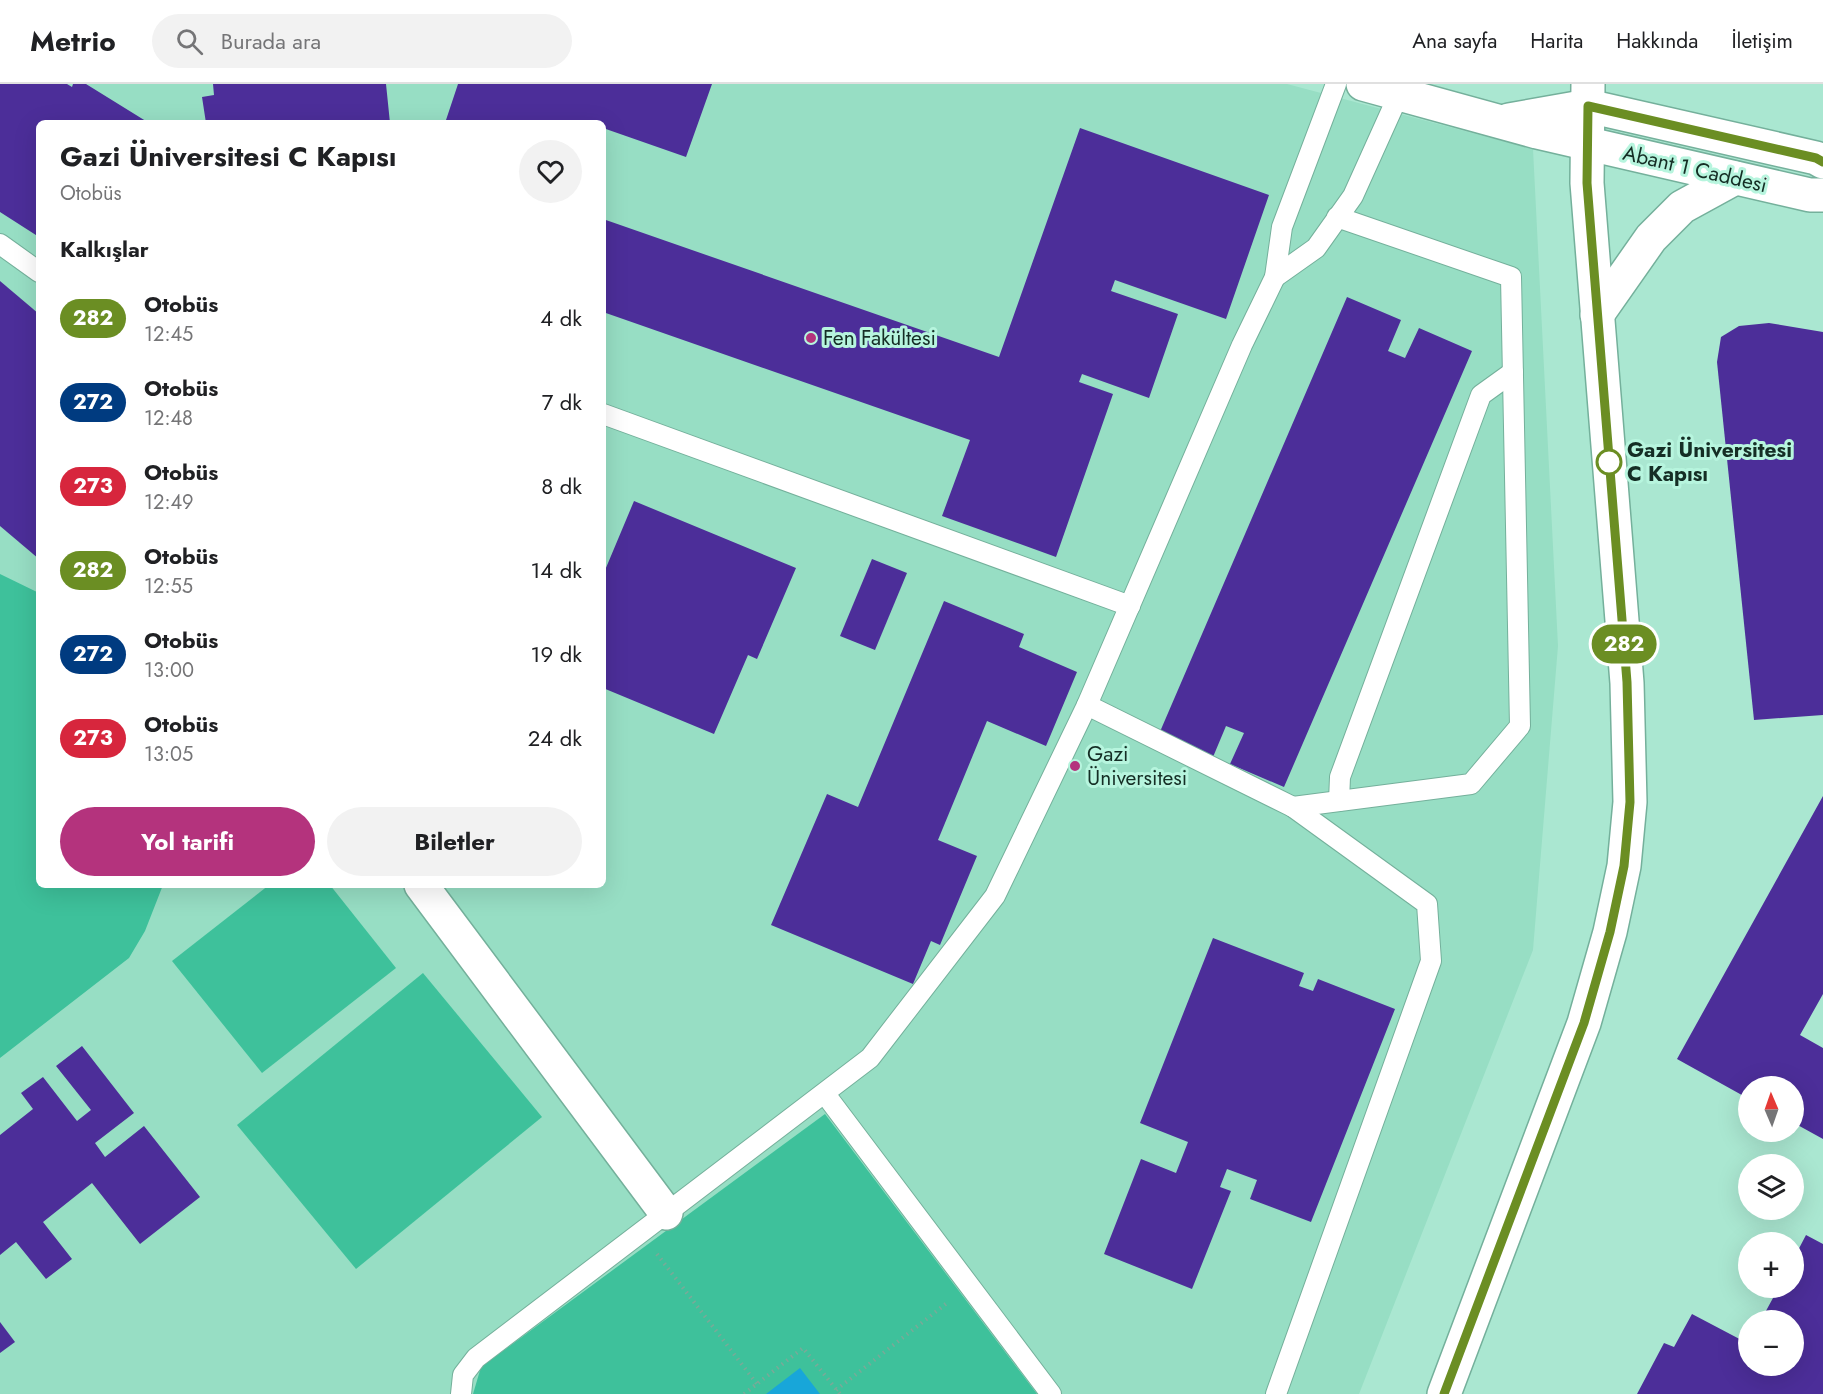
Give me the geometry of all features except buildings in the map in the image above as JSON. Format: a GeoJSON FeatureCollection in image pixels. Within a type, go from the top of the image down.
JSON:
{"type":"FeatureCollection","features":[{"type":"Feature","properties":{"kind":"street","name":"Abant 1 Caddesi"},"geometry":{"type":"LineString","coordinates":[[1363,84],[1587,145],[1810,195],[1823,195]]}},
{"type":"Feature","properties":{"kind":"street","name":"Abant 1 Caddesi"},"geometry":{"type":"LineString","coordinates":[[1498,122],[1588,95],[1816,158],[1823,162]]}},
{"type":"Feature","properties":{"kind":"street"},"geometry":{"type":"LineString","coordinates":[[1444,1394],[1584,1023],[1610,932],[1624,866],[1630,802],[1627,682],[1587,183],[1588,95]]}},
{"type":"Feature","properties":{"kind":"street"},"geometry":{"type":"LineString","coordinates":[[1597,315],[1651,238],[1682,207],[1735,178]]}},
{"type":"Feature","properties":{"kind":"street"},"geometry":{"type":"LineString","coordinates":[[423,888],[666,1213]]}},
{"type":"Feature","properties":{"kind":"lane"},"geometry":{"type":"LineString","coordinates":[[461,1394],[463,1375],[476,1358],[639,1231],[825,1094],[870,1058],[995,896],[1087,705],[1242,345],[1275,277],[1282,227],[1336,84]]}},
{"type":"Feature","properties":{"kind":"lane"},"geometry":{"type":"LineString","coordinates":[[1275,277],[1316,248],[1353,196],[1399,94]]}},
{"type":"Feature","properties":{"kind":"lane"},"geometry":{"type":"LineString","coordinates":[[1293,807],[1471,784],[1520,726],[1511,277],[1337,217]]}},
{"type":"Feature","properties":{"kind":"lane"},"geometry":{"type":"LineString","coordinates":[[0,244],[36,270]]}},
{"type":"Feature","properties":{"kind":"lane"},"geometry":{"type":"LineString","coordinates":[[1339,801],[1340,777],[1481,395],[1513,372]]}},
{"type":"Feature","properties":{"kind":"lane"},"geometry":{"type":"LineString","coordinates":[[606,415],[1130,606]]}},
{"type":"Feature","properties":{"kind":"lane"},"geometry":{"type":"LineString","coordinates":[[1087,705],[1293,807],[1427,904],[1431,961],[1276,1394]]}},
{"type":"Feature","properties":{"kind":"lane"},"geometry":{"type":"LineString","coordinates":[[825,1094],[1051,1394]]}},
{"type":"Feature","properties":{"kind":"path"},"geometry":{"type":"LineString","coordinates":[[639,1231],[757,1384]]}},
{"type":"Feature","properties":{"kind":"path"},"geometry":{"type":"LineString","coordinates":[[744,1394],[803,1348],[838,1392],[970,1286]]}},
{"type":"Feature","properties":{"kind":"shaded area","name":"Gazi Üniversitesi"},"geometry":{"type":"Polygon","coordinates":[[[0,84],[1287,84],[1533,149],[1558,646],[1533,950],[1359,1394],[0,1394],[0,84]]]}},
{"type":"Feature","properties":{"kind":"shaded area"},"geometry":{"type":"Polygon","coordinates":[[[0,574],[36,592],[36,888],[162,888],[145,931],[129,958],[0,1058],[0,574]]]}},
{"type":"Feature","properties":{"kind":"shaded area"},"geometry":{"type":"Polygon","coordinates":[[[265,888],[332,888],[396,968],[262,1073],[172,961],[265,888]]]}},
{"type":"Feature","properties":{"kind":"shaded area"},"geometry":{"type":"Polygon","coordinates":[[[423,973],[542,1117],[356,1269],[237,1125],[423,973]]]}},
{"type":"Feature","properties":{"kind":"shaded area"},"geometry":{"type":"Polygon","coordinates":[[[825,1114],[1037,1394],[473,1394],[481,1367],[825,1114]]]}},
{"type":"Feature","properties":{"kind":"water"},"geometry":{"type":"Polygon","coordinates":[[[800,1368],[820,1394],[766,1394],[800,1368]]]}},
{"type":"Feature","properties":{"kind":"bus line","name":"282"},"geometry":{"type":"LineString","coordinates":[[1444,1394],[1584,1023],[1610,932],[1624,866],[1630,802],[1627,682],[1587,183],[1588,106],[1816,158],[1823,162]]}},
{"type":"Feature","properties":{"kind":"place","name":"Fen Fakültesi"},"geometry":{"type":"Point","coordinates":[811,338]}},
{"type":"Feature","properties":{"kind":"place","name":"Gazi Üniversitesi C Kapısı"},"geometry":{"type":"Point","coordinates":[1609,462]}},
{"type":"Feature","properties":{"kind":"place","name":"Gazi Üniversitesi"},"geometry":{"type":"Point","coordinates":[1075,766]}}]}
